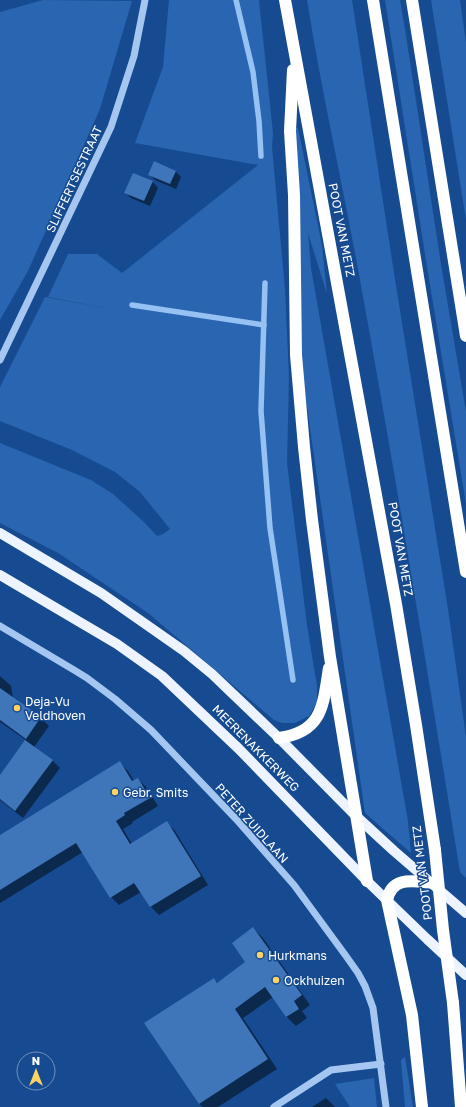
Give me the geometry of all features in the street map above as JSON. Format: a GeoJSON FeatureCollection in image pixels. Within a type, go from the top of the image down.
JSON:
{"type":"FeatureCollection","features":[{"type":"Feature","properties":{"kind":"highway","name":"POOT VAN METZ"},"geometry":{"type":"LineString","coordinates":[[285,0],[396,604],[416,725],[435,850],[443,930],[453,1003],[461,1107]]}},
{"type":"Feature","properties":{"kind":"highway"},"geometry":{"type":"LineString","coordinates":[[373,0],[466,572]]}},
{"type":"Feature","properties":{"kind":"highway"},"geometry":{"type":"LineString","coordinates":[[412,0],[466,336]]}},
{"type":"Feature","properties":{"kind":"highway"},"geometry":{"type":"LineString","coordinates":[[294,50],[290,131],[294,195],[296,355],[307,476],[330,657],[367,880]]}},
{"type":"Feature","properties":{"kind":"highway"},"geometry":{"type":"LineString","coordinates":[[279,738],[298,733],[312,724],[317,718],[324,704],[330,657]]}},
{"type":"Feature","properties":{"kind":"highway"},"geometry":{"type":"LineString","coordinates":[[422,1107],[412,1015],[387,900],[391,890],[400,882],[416,881],[432,883]]}},
{"type":"Feature","properties":{"kind":"main road","name":"MEERENAKKERWEG"},"geometry":{"type":"LineString","coordinates":[[0,533],[101,594],[184,651],[212,674],[279,738],[356,816],[466,913]]}},
{"type":"Feature","properties":{"kind":"main road","name":"MEERENAKKERWEG"},"geometry":{"type":"LineString","coordinates":[[0,574],[118,644],[162,676],[239,749],[387,900],[466,975]]}},
{"type":"Feature","properties":{"kind":"street","name":"SLIFFERTSESTRAAT"},"geometry":{"type":"LineString","coordinates":[[0,360],[110,127],[134,56],[145,0]]}},
{"type":"Feature","properties":{"kind":"street","name":"PETER ZUIDLAAN"},"geometry":{"type":"LineString","coordinates":[[0,626],[87,678],[115,699],[151,730],[236,819],[294,885],[358,973],[365,986],[373,1008],[386,1107]]}},
{"type":"Feature","properties":{"kind":"street"},"geometry":{"type":"LineString","coordinates":[[274,1107],[331,1070],[381,1064]]}},
{"type":"Feature","properties":{"kind":"shaded area"},"geometry":{"type":"Polygon","coordinates":[[[43,0],[132,1],[100,109],[28,271],[0,320],[0,12],[43,0]]]}},
{"type":"Feature","properties":{"kind":"shaded area"},"geometry":{"type":"Polygon","coordinates":[[[169,0],[259,0],[273,133],[272,147],[285,289],[289,377],[287,463],[307,625],[317,686],[317,703],[309,716],[295,723],[282,723],[274,720],[148,613],[58,553],[0,523],[0,443],[91,480],[113,494],[157,536],[170,529],[140,492],[115,472],[72,450],[0,421],[0,387],[45,297],[105,308],[48,297],[68,254],[97,254],[122,273],[258,165],[135,143],[163,67],[169,0]]]}},
{"type":"Feature","properties":{"kind":"shaded area"},"geometry":{"type":"Polygon","coordinates":[[[307,0],[352,0],[448,609],[466,737],[466,878],[460,872],[386,428],[360,280],[319,70],[307,0]]]}},
{"type":"Feature","properties":{"kind":"shaded area"},"geometry":{"type":"Polygon","coordinates":[[[385,0],[400,0],[405,29],[441,264],[466,412],[466,504],[427,267],[385,0]]]}},
{"type":"Feature","properties":{"kind":"shaded area"},"geometry":{"type":"Polygon","coordinates":[[[431,0],[460,0],[466,42],[466,220],[431,0]]]}},
{"type":"Feature","properties":{"kind":"shaded area"},"geometry":{"type":"Polygon","coordinates":[[[294,128],[298,128],[322,245],[327,294],[308,233],[311,268],[408,821],[411,853],[365,813],[301,365],[294,128]]]}},
{"type":"Feature","properties":{"kind":"shaded area"},"geometry":{"type":"Polygon","coordinates":[[[405,1057],[413,1107],[405,1107],[401,1060],[405,1057]]]}},
{"type":"Feature","properties":{"kind":"shaded area"},"geometry":{"type":"Polygon","coordinates":[[[374,1078],[377,1107],[350,1107],[335,1084],[374,1078]]]}},
{"type":"Feature","properties":{"kind":"building"},"geometry":{"type":"Polygon","coordinates":[[[154,161],[176,171],[170,184],[148,175],[154,161]]]}},
{"type":"Feature","properties":{"kind":"building"},"geometry":{"type":"Polygon","coordinates":[[[133,173],[153,181],[144,201],[124,193],[133,173]]]}},
{"type":"Feature","properties":{"kind":"building"},"geometry":{"type":"Polygon","coordinates":[[[0,688],[41,717],[26,739],[0,720],[0,688]]]}},
{"type":"Feature","properties":{"kind":"building"},"geometry":{"type":"Polygon","coordinates":[[[25,740],[53,760],[15,811],[0,799],[0,775],[25,740]]]}},
{"type":"Feature","properties":{"kind":"building"},"geometry":{"type":"Polygon","coordinates":[[[120,761],[132,781],[138,778],[150,798],[124,813],[125,815],[116,821],[130,844],[167,821],[201,876],[150,907],[134,883],[110,898],[76,843],[0,890],[0,835],[120,761]]]}},
{"type":"Feature","properties":{"kind":"building"},"geometry":{"type":"Polygon","coordinates":[[[253,927],[302,995],[294,1001],[299,1009],[286,1017],[265,987],[235,1009],[268,1059],[199,1104],[144,1023],[214,978],[217,983],[245,962],[232,943],[253,927]]]}},
{"type":"Feature","properties":{"kind":"waterway"},"geometry":{"type":"LineString","coordinates":[[236,0],[253,72],[259,121],[261,156]]}},
{"type":"Feature","properties":{"kind":"waterway"},"geometry":{"type":"LineString","coordinates":[[265,283],[261,411],[270,528],[293,680]]}},
{"type":"Feature","properties":{"kind":"waterway"},"geometry":{"type":"LineString","coordinates":[[132,305],[264,325]]}},
{"type":"Feature","properties":{"kind":"place","name":"Deja-Vu Veldhoven"},"geometry":{"type":"Point","coordinates":[17,708]}},
{"type":"Feature","properties":{"kind":"place","name":"Gebr. Smits"},"geometry":{"type":"Point","coordinates":[115,792]}},
{"type":"Feature","properties":{"kind":"place","name":"Hurkmans"},"geometry":{"type":"Point","coordinates":[260,955]}},
{"type":"Feature","properties":{"kind":"place","name":"Ockhuizen"},"geometry":{"type":"Point","coordinates":[276,980]}}]}
